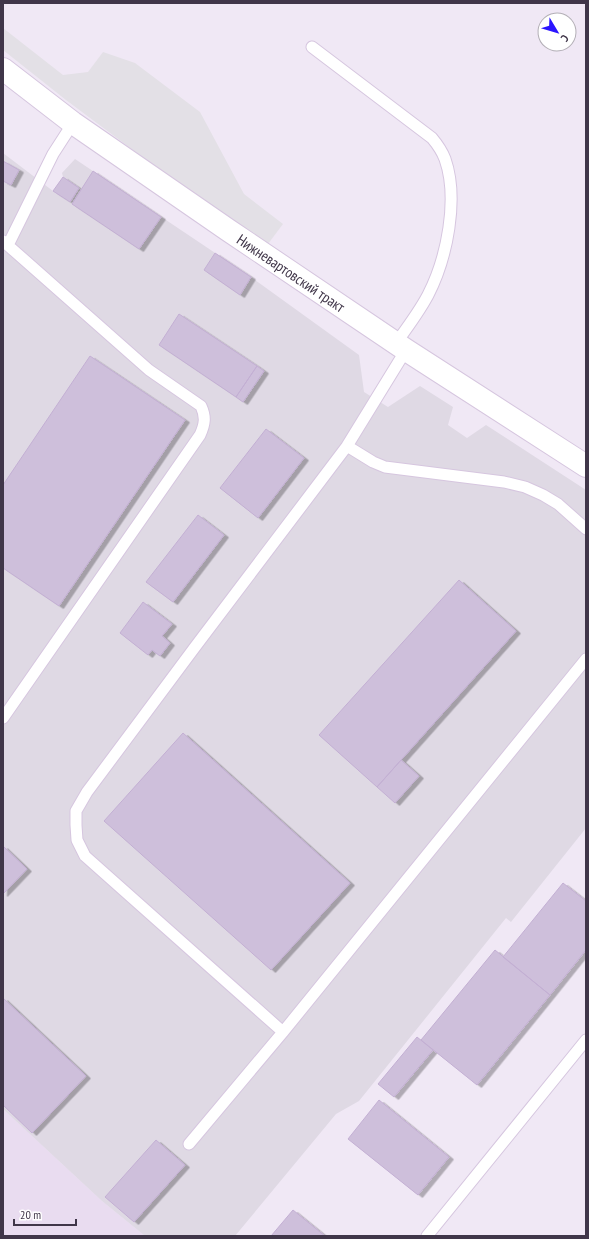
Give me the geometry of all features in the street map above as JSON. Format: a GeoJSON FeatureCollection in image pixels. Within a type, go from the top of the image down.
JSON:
{"type":"FeatureCollection","features":[{"type":"Feature","properties":{"kind":"street","name":"Нижневартовский тракт"},"geometry":{"type":"LineString","coordinates":[[3,69],[73,123],[228,230],[401,347],[586,466]]}},
{"type":"Feature","properties":{"kind":"lane"},"geometry":{"type":"LineString","coordinates":[[283,1032],[85,856],[77,840],[76,811],[87,792],[199,641],[347,446],[401,347],[437,276],[445,247],[451,213],[451,193],[445,158],[432,138],[312,47]]}},
{"type":"Feature","properties":{"kind":"lane"},"geometry":{"type":"LineString","coordinates":[[3,718],[200,435],[205,424],[205,415],[201,406],[149,370],[5,243],[53,154],[73,123]]}},
{"type":"Feature","properties":{"kind":"lane"},"geometry":{"type":"LineString","coordinates":[[347,446],[385,468],[504,482],[525,487],[558,504],[586,529]]}},
{"type":"Feature","properties":{"kind":"lane"},"geometry":{"type":"LineString","coordinates":[[189,1144],[283,1032],[586,660]]}},
{"type":"Feature","properties":{"kind":"lane"},"geometry":{"type":"LineString","coordinates":[[427,1236],[586,1040]]}},
{"type":"Feature","properties":{"kind":"shaded area"},"geometry":{"type":"Polygon","coordinates":[[[3,28],[63,75],[88,72],[103,52],[135,63],[200,112],[244,194],[283,224],[268,244],[169,177],[66,100],[3,50],[3,28]]]}},
{"type":"Feature","properties":{"kind":"shaded area"},"geometry":{"type":"Polygon","coordinates":[[[3,153],[53,191],[63,177],[62,173],[75,159],[251,277],[359,355],[364,392],[388,407],[420,386],[453,407],[448,425],[467,438],[486,425],[586,490],[586,828],[511,922],[506,918],[359,1101],[336,1114],[235,1236],[145,1236],[102,1201],[3,1109],[3,153]]]}},
{"type":"Feature","properties":{"kind":"shaded area"},"geometry":{"type":"Polygon","coordinates":[[[3,1109],[102,1201],[145,1236],[3,1236],[3,1109]]]}},
{"type":"Feature","properties":{"kind":"building"},"geometry":{"type":"Polygon","coordinates":[[[3,161],[19,170],[11,185],[3,181],[3,161]]]}},
{"type":"Feature","properties":{"kind":"building"},"geometry":{"type":"Polygon","coordinates":[[[93,171],[161,217],[139,249],[72,204],[93,171]]]}},
{"type":"Feature","properties":{"kind":"building"},"geometry":{"type":"Polygon","coordinates":[[[63,177],[79,188],[70,202],[53,191],[63,177]]]}},
{"type":"Feature","properties":{"kind":"building"},"geometry":{"type":"Polygon","coordinates":[[[215,253],[251,277],[240,295],[204,270],[215,253]]]}},
{"type":"Feature","properties":{"kind":"building"},"geometry":{"type":"Polygon","coordinates":[[[179,314],[257,366],[236,397],[159,345],[179,314]]]}},
{"type":"Feature","properties":{"kind":"building"},"geometry":{"type":"Polygon","coordinates":[[[90,356],[185,420],[59,606],[3,568],[3,485],[90,356]]]}},
{"type":"Feature","properties":{"kind":"building"},"geometry":{"type":"Polygon","coordinates":[[[257,366],[264,371],[243,402],[236,397],[257,366]]]}},
{"type":"Feature","properties":{"kind":"building"},"geometry":{"type":"Polygon","coordinates":[[[266,429],[304,458],[258,518],[220,488],[266,429]]]}},
{"type":"Feature","properties":{"kind":"building"},"geometry":{"type":"Polygon","coordinates":[[[198,515],[224,535],[173,602],[146,582],[198,515]]]}},
{"type":"Feature","properties":{"kind":"building"},"geometry":{"type":"Polygon","coordinates":[[[459,580],[516,631],[377,787],[319,735],[459,580]]]}},
{"type":"Feature","properties":{"kind":"building"},"geometry":{"type":"Polygon","coordinates":[[[143,602],[172,624],[162,636],[170,643],[160,656],[152,650],[148,655],[120,633],[143,602]]]}},
{"type":"Feature","properties":{"kind":"building"},"geometry":{"type":"Polygon","coordinates":[[[183,733],[350,883],[271,970],[104,821],[183,733]]]}},
{"type":"Feature","properties":{"kind":"building"},"geometry":{"type":"Polygon","coordinates":[[[401,760],[419,776],[395,803],[377,787],[401,760]]]}},
{"type":"Feature","properties":{"kind":"building"},"geometry":{"type":"Polygon","coordinates":[[[3,846],[27,869],[3,894],[3,846]]]}},
{"type":"Feature","properties":{"kind":"building"},"geometry":{"type":"Polygon","coordinates":[[[563,883],[586,901],[586,950],[550,995],[503,957],[563,883]]]}},
{"type":"Feature","properties":{"kind":"building"},"geometry":{"type":"Polygon","coordinates":[[[495,950],[550,995],[477,1085],[421,1040],[495,950]]]}},
{"type":"Feature","properties":{"kind":"building"},"geometry":{"type":"Polygon","coordinates":[[[3,998],[86,1076],[32,1133],[3,1105],[3,998]]]}},
{"type":"Feature","properties":{"kind":"building"},"geometry":{"type":"Polygon","coordinates":[[[417,1037],[433,1050],[394,1097],[378,1084],[417,1037]]]}},
{"type":"Feature","properties":{"kind":"building"},"geometry":{"type":"Polygon","coordinates":[[[379,1100],[449,1157],[418,1195],[348,1139],[379,1100]]]}},
{"type":"Feature","properties":{"kind":"building"},"geometry":{"type":"Polygon","coordinates":[[[156,1140],[185,1165],[134,1222],[105,1197],[156,1140]]]}},
{"type":"Feature","properties":{"kind":"building"},"geometry":{"type":"Polygon","coordinates":[[[293,1210],[325,1236],[271,1236],[293,1210]]]}}]}
